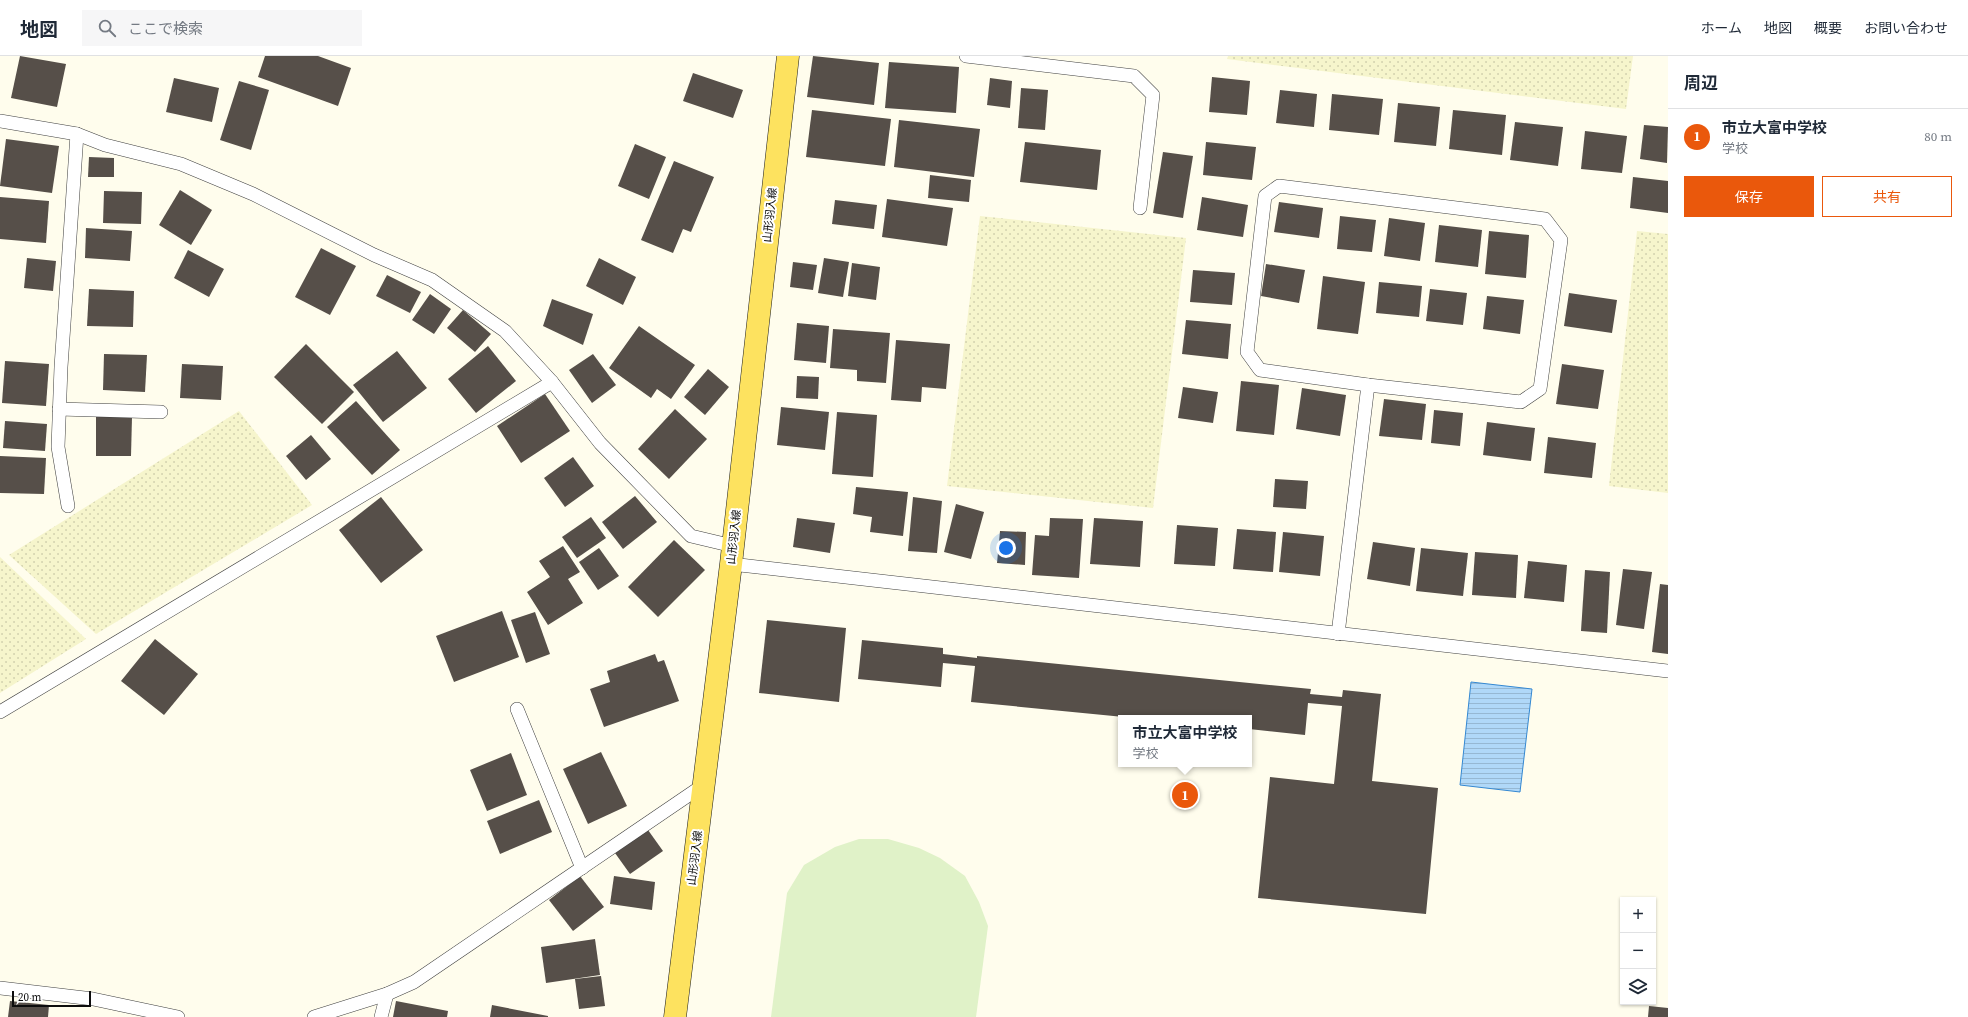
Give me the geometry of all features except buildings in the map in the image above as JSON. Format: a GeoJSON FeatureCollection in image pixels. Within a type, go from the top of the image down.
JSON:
{"type":"FeatureCollection","features":[{"type":"Feature","properties":{"kind":"main road","name":"山形羽入線"},"geometry":{"type":"LineString","coordinates":[[675,1017],[705,784],[732,555],[788,56]]}},
{"type":"Feature","properties":{"kind":"lane"},"geometry":{"type":"LineString","coordinates":[[966,56],[1134,76],[1153,95],[1140,208]]}},
{"type":"Feature","properties":{"kind":"lane"},"geometry":{"type":"LineString","coordinates":[[0,121],[77,134],[105,145],[182,164],[253,194],[374,255],[432,280],[505,331],[552,382],[600,443],[691,536],[732,555],[1338,634],[1668,671]]}},
{"type":"Feature","properties":{"kind":"lane"},"geometry":{"type":"LineString","coordinates":[[68,506],[58,447],[59,409],[77,134]]}},
{"type":"Feature","properties":{"kind":"lane"},"geometry":{"type":"LineString","coordinates":[[1279,186],[1545,219],[1561,240],[1540,389],[1522,402],[1368,385],[1260,370],[1247,352],[1265,196],[1279,186]]}},
{"type":"Feature","properties":{"kind":"lane"},"geometry":{"type":"LineString","coordinates":[[0,712],[552,382]]}},
{"type":"Feature","properties":{"kind":"lane"},"geometry":{"type":"LineString","coordinates":[[1338,634],[1368,385]]}},
{"type":"Feature","properties":{"kind":"lane"},"geometry":{"type":"LineString","coordinates":[[59,409],[161,412]]}},
{"type":"Feature","properties":{"kind":"lane"},"geometry":{"type":"LineString","coordinates":[[517,709],[582,868]]}},
{"type":"Feature","properties":{"kind":"lane"},"geometry":{"type":"LineString","coordinates":[[314,1017],[387,994],[414,982],[705,784]]}},
{"type":"Feature","properties":{"kind":"lane"},"geometry":{"type":"LineString","coordinates":[[0,988],[93,999],[178,1017]]}},
{"type":"Feature","properties":{"kind":"lane"},"geometry":{"type":"LineString","coordinates":[[381,1017],[387,994]]}},
{"type":"Feature","properties":{"kind":"green space"},"geometry":{"type":"Polygon","coordinates":[[[1228,56],[1633,56],[1626,109],[1227,59],[1228,56]]]}},
{"type":"Feature","properties":{"kind":"green space"},"geometry":{"type":"Polygon","coordinates":[[[980,216],[1186,238],[1153,508],[947,486],[980,216]]]}},
{"type":"Feature","properties":{"kind":"green space"},"geometry":{"type":"Polygon","coordinates":[[[1637,231],[1668,234],[1668,493],[1609,486],[1637,231]]]}},
{"type":"Feature","properties":{"kind":"green space"},"geometry":{"type":"Polygon","coordinates":[[[239,411],[312,505],[96,634],[9,555],[239,411]]]}},
{"type":"Feature","properties":{"kind":"green space"},"geometry":{"type":"Polygon","coordinates":[[[0,557],[86,639],[0,693],[0,557]]]}},
{"type":"Feature","properties":{"kind":"green space"},"geometry":{"type":"Polygon","coordinates":[[[859,839],[888,839],[919,848],[940,858],[965,876],[979,902],[988,926],[976,1017],[771,1017],[787,893],[804,865],[835,847],[859,839]]]}},
{"type":"Feature","properties":{"kind":"water"},"geometry":{"type":"Polygon","coordinates":[[[1471,682],[1532,689],[1520,792],[1460,785],[1471,682]]]}},
{"type":"Feature","properties":{"kind":"place","name":"市立大富中学校"},"geometry":{"type":"Point","coordinates":[1185,795]}}]}
